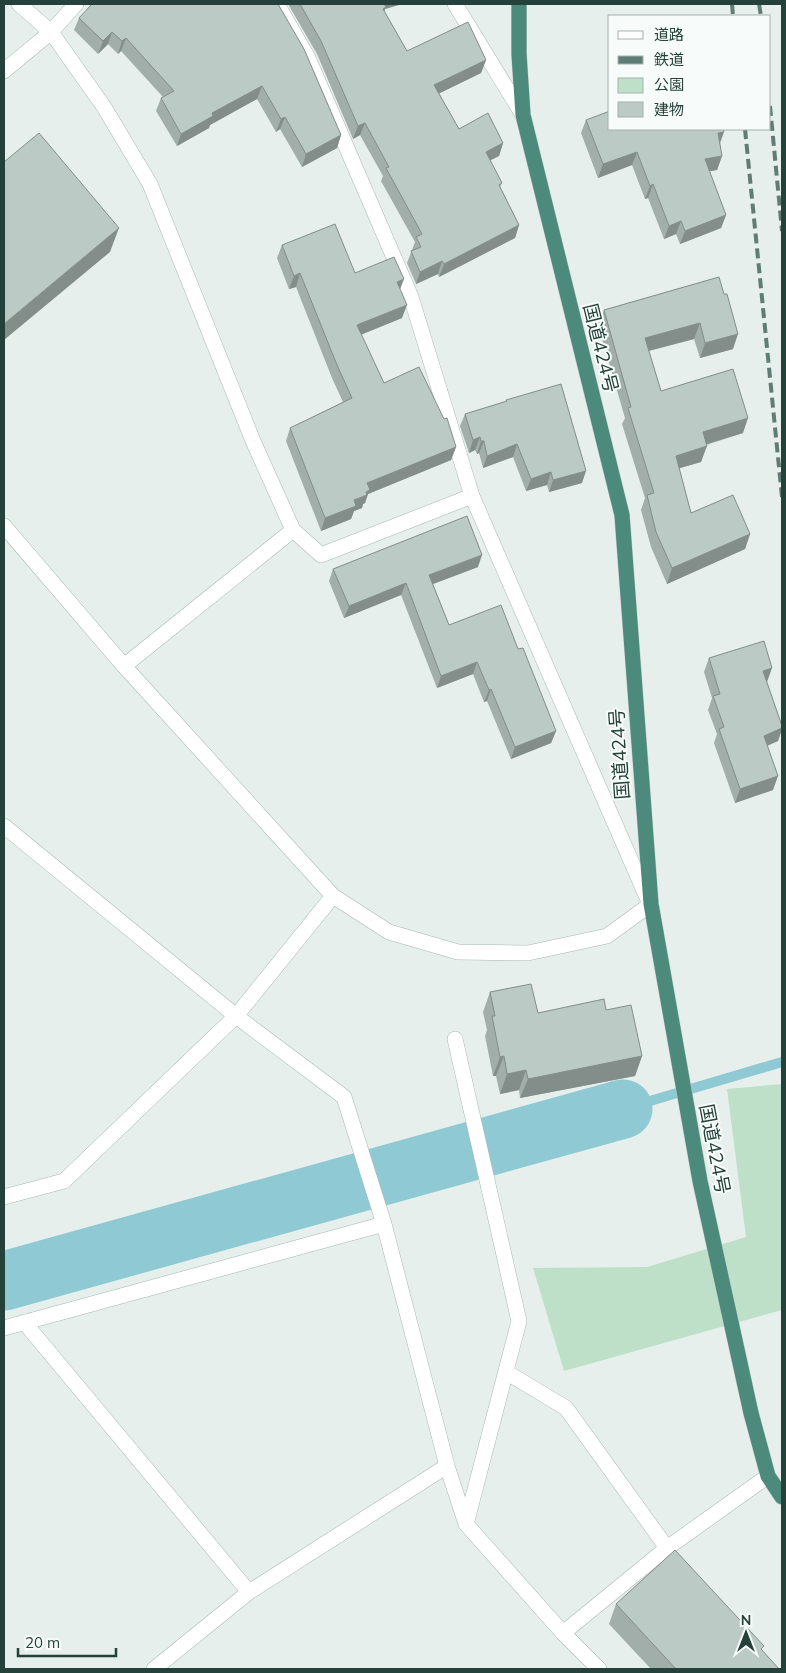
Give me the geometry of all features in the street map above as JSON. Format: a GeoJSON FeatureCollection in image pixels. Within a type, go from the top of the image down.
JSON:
{"type":"FeatureCollection","features":[{"type":"Feature","properties":{"kind":"highway","name":"国道424号"},"geometry":{"type":"LineString","coordinates":[[518,4],[523,115],[622,515],[650,904],[700,1181],[751,1413],[768,1476],[782,1497]]}},
{"type":"Feature","properties":{"kind":"street"},"geometry":{"type":"LineString","coordinates":[[19,4],[50,32],[104,107],[150,184],[253,441],[294,530],[321,555],[472,496]]}},
{"type":"Feature","properties":{"kind":"street"},"geometry":{"type":"LineString","coordinates":[[4,71],[50,32],[76,4]]}},
{"type":"Feature","properties":{"kind":"street"},"geometry":{"type":"LineString","coordinates":[[4,526],[124,666],[333,896],[389,932],[458,952],[528,952],[607,936],[650,904],[472,496],[411,297],[308,58],[277,4]]}},
{"type":"Feature","properties":{"kind":"street"},"geometry":{"type":"LineString","coordinates":[[454,4],[523,115]]}},
{"type":"Feature","properties":{"kind":"street"},"geometry":{"type":"LineString","coordinates":[[124,666],[294,530]]}},
{"type":"Feature","properties":{"kind":"street"},"geometry":{"type":"LineString","coordinates":[[4,826],[236,1016],[344,1097],[384,1224],[447,1466],[466,1524],[563,1633],[599,1669]]}},
{"type":"Feature","properties":{"kind":"street"},"geometry":{"type":"LineString","coordinates":[[4,1197],[64,1181],[236,1016],[333,896]]}},
{"type":"Feature","properties":{"kind":"street"},"geometry":{"type":"LineString","coordinates":[[455,1039],[519,1321],[466,1524]]}},
{"type":"Feature","properties":{"kind":"street"},"geometry":{"type":"LineString","coordinates":[[4,1328],[384,1224]]}},
{"type":"Feature","properties":{"kind":"street"},"geometry":{"type":"LineString","coordinates":[[24,1322],[249,1592]]}},
{"type":"Feature","properties":{"kind":"street"},"geometry":{"type":"LineString","coordinates":[[506,1372],[566,1408],[667,1548]]}},
{"type":"Feature","properties":{"kind":"street"},"geometry":{"type":"LineString","coordinates":[[154,1669],[249,1592],[447,1466]]}},
{"type":"Feature","properties":{"kind":"street"},"geometry":{"type":"LineString","coordinates":[[563,1633],[667,1548],[768,1476]]}},
{"type":"Feature","properties":{"kind":"green space"},"geometry":{"type":"Polygon","coordinates":[[[782,1084],[782,1310],[564,1371],[533,1268],[647,1267],[746,1237],[727,1089],[782,1084]]]}},
{"type":"Feature","properties":{"kind":"building"},"geometry":{"type":"Polygon","coordinates":[[[92,4],[278,4],[304,49],[341,135],[306,154],[285,117],[281,119],[262,86],[212,113],[213,116],[181,134],[161,98],[174,91],[126,38],[122,41],[112,32],[103,41],[79,18],[92,4]]]}},
{"type":"Feature","properties":{"kind":"building"},"geometry":{"type":"Polygon","coordinates":[[[300,4],[384,4],[386,7],[383,9],[407,51],[468,22],[486,60],[434,85],[459,129],[488,113],[503,143],[486,152],[502,183],[499,185],[519,225],[444,264],[442,261],[420,272],[411,251],[421,247],[416,237],[422,234],[386,168],[389,167],[365,123],[358,126],[321,41],[300,4]]]}},
{"type":"Feature","properties":{"kind":"building"},"geometry":{"type":"Polygon","coordinates":[[[608,112],[608,130],[723,130],[724,132],[718,133],[722,156],[705,159],[726,215],[685,231],[681,221],[669,226],[653,184],[650,186],[637,152],[603,164],[586,120],[608,112]]]}},
{"type":"Feature","properties":{"kind":"building"},"geometry":{"type":"Polygon","coordinates":[[[39,133],[119,228],[4,324],[4,162],[39,133]]]}},
{"type":"Feature","properties":{"kind":"building"},"geometry":{"type":"Polygon","coordinates":[[[335,224],[355,273],[394,257],[404,279],[397,282],[407,305],[357,325],[384,383],[419,367],[444,419],[447,418],[456,447],[367,483],[370,490],[366,492],[367,495],[354,500],[356,506],[325,518],[290,428],[352,398],[300,273],[294,276],[282,245],[335,224]]]}},
{"type":"Feature","properties":{"kind":"building"},"geometry":{"type":"Polygon","coordinates":[[[719,277],[724,294],[727,294],[738,334],[705,343],[700,323],[645,338],[661,391],[733,369],[748,418],[703,432],[707,446],[676,456],[691,513],[733,495],[750,534],[672,568],[656,532],[647,495],[654,493],[628,408],[631,407],[604,310],[719,277]]]}},
{"type":"Feature","properties":{"kind":"building"},"geometry":{"type":"Polygon","coordinates":[[[561,384],[586,471],[553,480],[551,472],[531,479],[517,444],[487,456],[484,441],[481,441],[480,437],[473,440],[465,414],[561,384]]]}},
{"type":"Feature","properties":{"kind":"building"},"geometry":{"type":"Polygon","coordinates":[[[467,516],[482,555],[429,575],[449,625],[501,605],[518,649],[523,648],[556,731],[515,747],[491,689],[489,690],[477,662],[441,676],[406,583],[349,606],[333,569],[467,516]]]}},
{"type":"Feature","properties":{"kind":"building"},"geometry":{"type":"Polygon","coordinates":[[[764,641],[772,668],[763,671],[782,728],[764,736],[778,776],[740,789],[719,729],[724,727],[713,696],[720,694],[709,658],[764,641]]]}},
{"type":"Feature","properties":{"kind":"building"},"geometry":{"type":"Polygon","coordinates":[[[531,984],[538,1013],[604,999],[606,1010],[631,1005],[642,1056],[528,1079],[526,1070],[507,1074],[504,1056],[500,1057],[492,1016],[495,1016],[490,992],[531,984]]]}},
{"type":"Feature","properties":{"kind":"building"},"geometry":{"type":"Polygon","coordinates":[[[675,1550],[764,1646],[761,1649],[779,1669],[676,1669],[616,1604],[675,1550]]]}},
{"type":"Feature","properties":{"kind":"waterway"},"geometry":{"type":"LineString","coordinates":[[623,1109],[782,1062]]}},
{"type":"Feature","properties":{"kind":"waterway"},"geometry":{"type":"LineString","coordinates":[[4,1281],[623,1109]]}},
{"type":"Feature","properties":{"kind":"railway"},"geometry":{"type":"LineString","coordinates":[[732,4],[733,15]]}},
{"type":"Feature","properties":{"kind":"railway"},"geometry":{"type":"LineString","coordinates":[[759,4],[761,15]]}},
{"type":"Feature","properties":{"kind":"railway"},"geometry":{"type":"LineString","coordinates":[[771,116],[782,231]]}},
{"type":"Feature","properties":{"kind":"railway"},"geometry":{"type":"LineString","coordinates":[[745,130],[782,497]]}}]}
